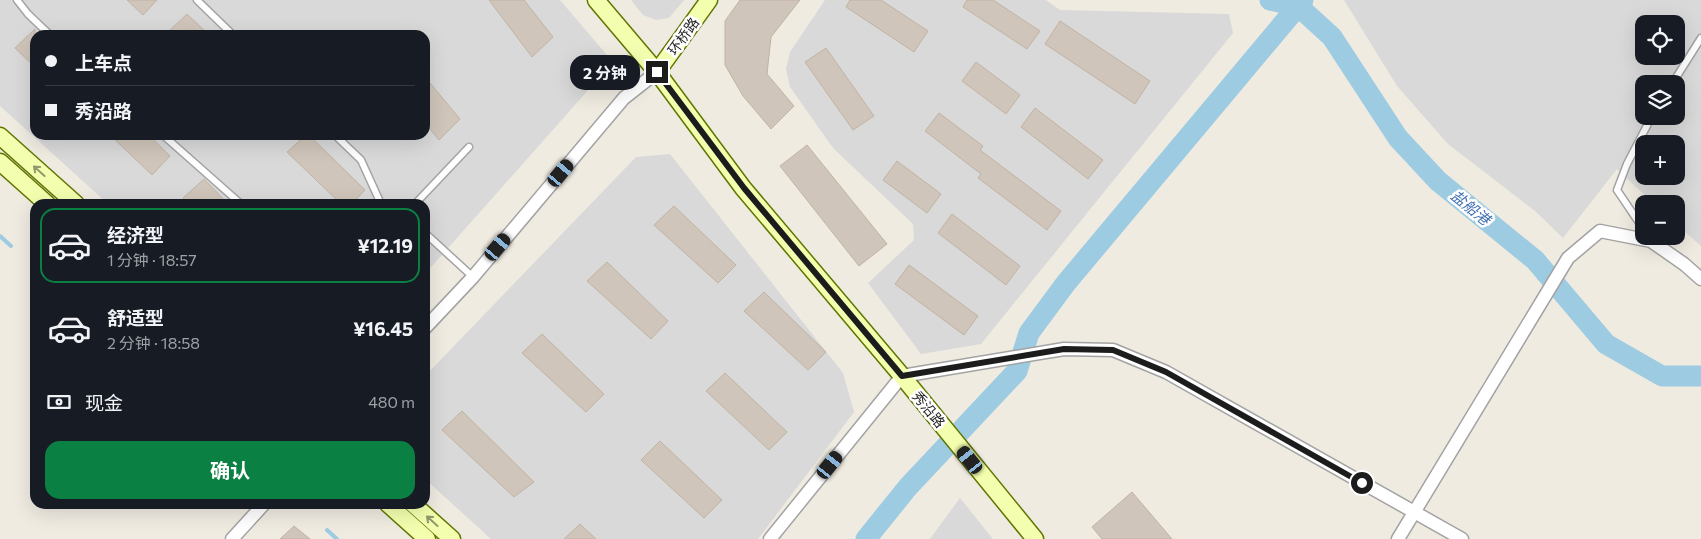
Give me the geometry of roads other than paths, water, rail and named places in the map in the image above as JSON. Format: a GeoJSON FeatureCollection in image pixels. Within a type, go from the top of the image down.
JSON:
{"type":"FeatureCollection","features":[{"type":"Feature","properties":{"kind":"main road","name":"秀沿路"},"geometry":{"type":"LineString","coordinates":[[596,0],[657,72],[744,188],[937,418],[1035,539]]}},
{"type":"Feature","properties":{"kind":"main road","name":"环桥路"},"geometry":{"type":"LineString","coordinates":[[657,72],[708,0]]}},
{"type":"Feature","properties":{"kind":"main road"},"geometry":{"type":"LineString","coordinates":[[0,136],[70,199]]}},
{"type":"Feature","properties":{"kind":"main road"},"geometry":{"type":"LineString","coordinates":[[0,162],[41,199]]}},
{"type":"Feature","properties":{"kind":"main road"},"geometry":{"type":"LineString","coordinates":[[394,509],[427,539]]}},
{"type":"Feature","properties":{"kind":"main road"},"geometry":{"type":"LineString","coordinates":[[419,509],[452,539]]}},
{"type":"Feature","properties":{"kind":"street"},"geometry":{"type":"LineString","coordinates":[[430,323],[473,277],[624,98],[657,72]]}},
{"type":"Feature","properties":{"kind":"street"},"geometry":{"type":"LineString","coordinates":[[1398,539],[1412,512],[1568,258],[1600,231],[1635,235]]}},
{"type":"Feature","properties":{"kind":"street"},"geometry":{"type":"LineString","coordinates":[[1659,245],[1701,279]]}},
{"type":"Feature","properties":{"kind":"street"},"geometry":{"type":"LineString","coordinates":[[770,539],[902,376],[1064,349],[1113,350],[1166,372],[1462,539]]}},
{"type":"Feature","properties":{"kind":"street"},"geometry":{"type":"LineString","coordinates":[[232,539],[259,509]]}},
{"type":"Feature","properties":{"kind":"lane"},"geometry":{"type":"LineString","coordinates":[[17,0],[45,30]]}},
{"type":"Feature","properties":{"kind":"lane"},"geometry":{"type":"LineString","coordinates":[[197,0],[228,30]]}},
{"type":"Feature","properties":{"kind":"lane"},"geometry":{"type":"LineString","coordinates":[[1678,75],[1701,38]]}},
{"type":"Feature","properties":{"kind":"lane"},"geometry":{"type":"LineString","coordinates":[[1635,218],[1617,190],[1626,164],[1647,125]]}},
{"type":"Feature","properties":{"kind":"lane"},"geometry":{"type":"LineString","coordinates":[[169,140],[234,199]]}},
{"type":"Feature","properties":{"kind":"lane"},"geometry":{"type":"LineString","coordinates":[[340,140],[361,160],[379,199]]}},
{"type":"Feature","properties":{"kind":"lane"},"geometry":{"type":"LineString","coordinates":[[420,199],[470,147]]}},
{"type":"Feature","properties":{"kind":"lane"},"geometry":{"type":"LineString","coordinates":[[430,238],[473,277]]}},
{"type":"Feature","properties":{"kind":"waterway","name":"盐船港"},"geometry":{"type":"LineString","coordinates":[[1270,0],[1298,6],[1332,37],[1398,138],[1438,181],[1535,260],[1606,344],[1662,376],[1701,376]]}},
{"type":"Feature","properties":{"kind":"waterway"},"geometry":{"type":"LineString","coordinates":[[866,539],[908,487],[1017,371],[1029,333],[1066,283],[1303,0]]}},
{"type":"Feature","properties":{"kind":"waterway"},"geometry":{"type":"LineString","coordinates":[[0,236],[11,246]]}},
{"type":"Feature","properties":{"kind":"waterway"},"geometry":{"type":"LineString","coordinates":[[327,530],[337,539]]}}]}
